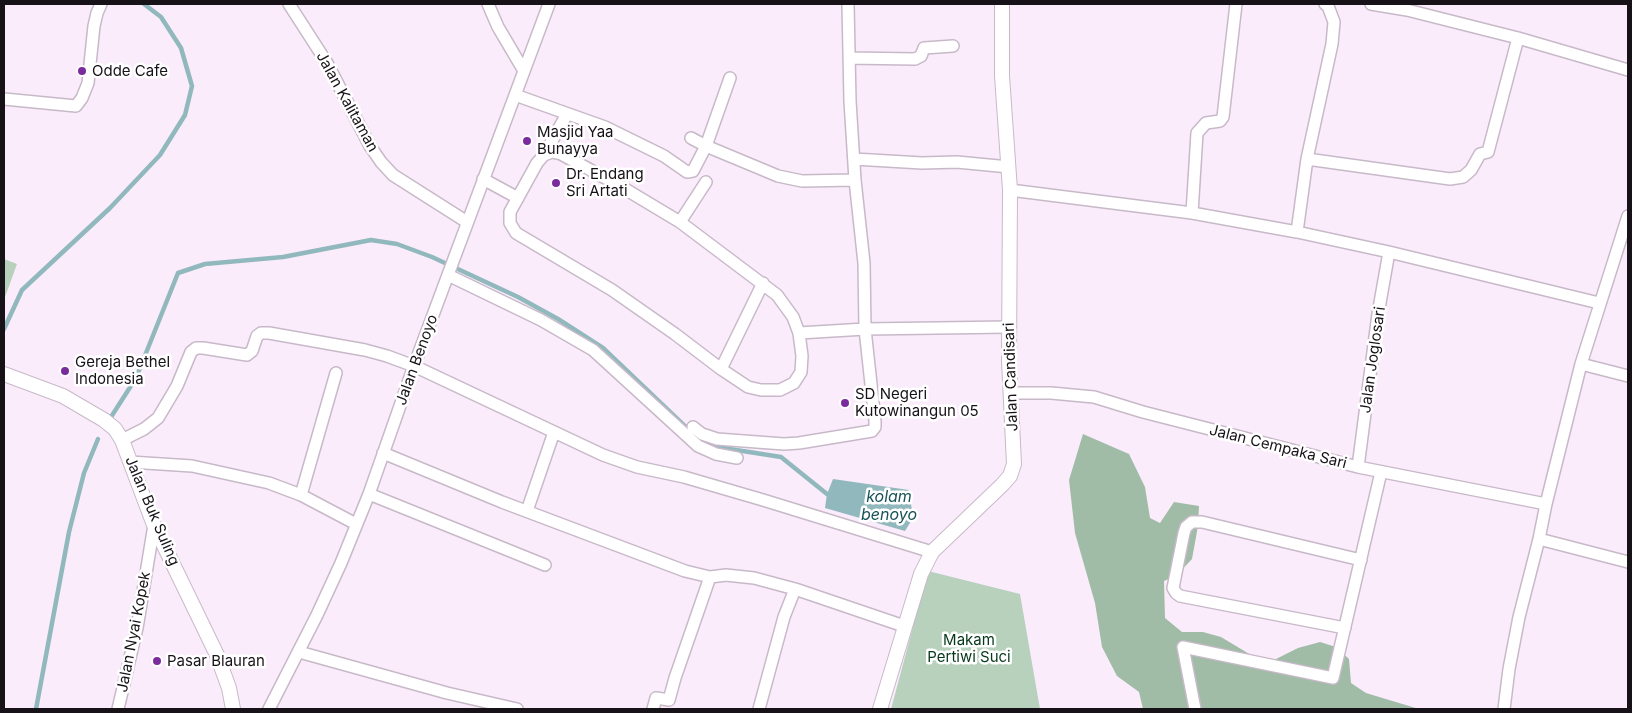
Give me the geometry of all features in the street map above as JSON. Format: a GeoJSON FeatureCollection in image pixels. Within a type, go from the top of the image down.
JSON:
{"type":"FeatureCollection","features":[{"type":"Feature","properties":{"kind":"street"},"geometry":{"type":"LineString","coordinates":[[4,99],[76,106],[82,98],[88,83],[94,26],[101,4]]}},
{"type":"Feature","properties":{"kind":"street","name":"Jalan Kalitaman"},"geometry":{"type":"LineString","coordinates":[[289,4],[327,63],[370,146],[381,162],[393,175],[467,222]]}},
{"type":"Feature","properties":{"kind":"street"},"geometry":{"type":"LineString","coordinates":[[488,4],[498,27],[524,71]]}},
{"type":"Feature","properties":{"kind":"street","name":"Jalan Benoyo"},"geometry":{"type":"LineString","coordinates":[[269,709],[299,652],[341,563],[369,494],[414,366],[549,4]]}},
{"type":"Feature","properties":{"kind":"street"},"geometry":{"type":"LineString","coordinates":[[451,269],[593,350],[698,446],[791,444],[874,430],[875,422],[865,329],[864,264],[855,180],[848,4]]}},
{"type":"Feature","properties":{"kind":"street","name":"Jalan Candisari"},"geometry":{"type":"LineString","coordinates":[[880,709],[920,574],[932,552],[1010,476],[1014,464],[1009,327],[1010,190],[1002,76],[1002,4]]}},
{"type":"Feature","properties":{"kind":"street"},"geometry":{"type":"LineString","coordinates":[[1192,213],[1197,132],[1206,123],[1220,121],[1223,117],[1236,4]]}},
{"type":"Feature","properties":{"kind":"street"},"geometry":{"type":"LineString","coordinates":[[1297,232],[1307,159],[1332,44],[1334,22],[1328,6],[1325,4]]}},
{"type":"Feature","properties":{"kind":"street"},"geometry":{"type":"LineString","coordinates":[[1371,4],[1408,7],[1628,70]]}},
{"type":"Feature","properties":{"kind":"street"},"geometry":{"type":"LineString","coordinates":[[1307,159],[1450,178],[1463,177],[1471,170],[1480,154],[1488,152],[1518,38]]}},
{"type":"Feature","properties":{"kind":"street"},"geometry":{"type":"LineString","coordinates":[[849,58],[915,59],[921,56],[924,48],[953,46]]}},
{"type":"Feature","properties":{"kind":"street"},"geometry":{"type":"LineString","coordinates":[[515,94],[605,127],[664,156],[687,172],[693,171],[706,146],[730,78]]}},
{"type":"Feature","properties":{"kind":"street"},"geometry":{"type":"LineString","coordinates":[[544,155],[552,152],[561,154],[680,222],[777,295],[793,317],[799,333],[802,356],[801,372],[794,383],[780,390],[761,390],[748,387],[721,370],[676,334],[612,290],[516,233],[510,223],[510,212],[567,114]]}},
{"type":"Feature","properties":{"kind":"street"},"geometry":{"type":"LineString","coordinates":[[690,138],[778,176],[802,181],[855,180]]}},
{"type":"Feature","properties":{"kind":"street"},"geometry":{"type":"LineString","coordinates":[[854,159],[922,163],[957,162],[1008,167]]}},
{"type":"Feature","properties":{"kind":"street"},"geometry":{"type":"LineString","coordinates":[[483,180],[518,198]]}},
{"type":"Feature","properties":{"kind":"street"},"geometry":{"type":"LineString","coordinates":[[680,222],[706,182]]}},
{"type":"Feature","properties":{"kind":"street"},"geometry":{"type":"LineString","coordinates":[[1010,190],[1192,213],[1297,232],[1389,252],[1600,303]]}},
{"type":"Feature","properties":{"kind":"street"},"geometry":{"type":"LineString","coordinates":[[1504,709],[1519,616],[1581,364],[1628,216]]}},
{"type":"Feature","properties":{"kind":"street","name":"Jalan Joglosari"},"geometry":{"type":"LineString","coordinates":[[1358,468],[1378,314],[1389,252]]}},
{"type":"Feature","properties":{"kind":"street"},"geometry":{"type":"LineString","coordinates":[[721,370],[763,283]]}},
{"type":"Feature","properties":{"kind":"street"},"geometry":{"type":"LineString","coordinates":[[799,333],[865,329],[1009,327]]}},
{"type":"Feature","properties":{"kind":"street"},"geometry":{"type":"LineString","coordinates":[[122,440],[144,430],[158,418],[177,386],[191,352],[196,348],[247,355],[252,351],[257,336],[260,333],[269,333],[365,350],[414,366],[603,455],[637,467],[684,477],[763,500],[932,552]]}},
{"type":"Feature","properties":{"kind":"street"},"geometry":{"type":"LineString","coordinates":[[1581,364],[1628,376]]}},
{"type":"Feature","properties":{"kind":"street"},"geometry":{"type":"LineString","coordinates":[[301,495],[336,373]]}},
{"type":"Feature","properties":{"kind":"street","name":"Jalan Buk Suling"},"geometry":{"type":"LineString","coordinates":[[4,374],[64,396],[104,420],[115,429],[122,440],[154,524],[217,655],[229,688],[234,709]]}},
{"type":"Feature","properties":{"kind":"street","name":"Jalan Cempaka Sari"},"geometry":{"type":"LineString","coordinates":[[1011,393],[1052,393],[1094,397],[1152,415],[1358,468],[1546,504]]}},
{"type":"Feature","properties":{"kind":"street"},"geometry":{"type":"LineString","coordinates":[[693,427],[714,446],[737,458]]}},
{"type":"Feature","properties":{"kind":"street"},"geometry":{"type":"LineString","coordinates":[[527,512],[554,432]]}},
{"type":"Feature","properties":{"kind":"street"},"geometry":{"type":"LineString","coordinates":[[383,453],[527,512],[685,571],[710,577],[726,575],[754,578],[794,589],[904,626]]}},
{"type":"Feature","properties":{"kind":"street"},"geometry":{"type":"LineString","coordinates":[[130,462],[173,464],[215,470],[269,483],[301,495],[356,524]]}},
{"type":"Feature","properties":{"kind":"street"},"geometry":{"type":"LineString","coordinates":[[1195,709],[1183,648],[1333,678],[1381,472]]}},
{"type":"Feature","properties":{"kind":"street"},"geometry":{"type":"LineString","coordinates":[[369,494],[545,565]]}},
{"type":"Feature","properties":{"kind":"street"},"geometry":{"type":"LineString","coordinates":[[1345,628],[1180,596],[1173,588],[1184,533],[1186,527],[1192,522],[1202,522],[1361,560]]}},
{"type":"Feature","properties":{"kind":"street","name":"Jalan Nyai Kopek"},"geometry":{"type":"LineString","coordinates":[[118,709],[137,628],[154,524]]}},
{"type":"Feature","properties":{"kind":"street"},"geometry":{"type":"LineString","coordinates":[[1539,539],[1628,562]]}},
{"type":"Feature","properties":{"kind":"street"},"geometry":{"type":"LineString","coordinates":[[653,709],[656,698],[669,700],[710,577]]}},
{"type":"Feature","properties":{"kind":"street"},"geometry":{"type":"LineString","coordinates":[[759,709],[784,617],[794,589]]}},
{"type":"Feature","properties":{"kind":"street"},"geometry":{"type":"LineString","coordinates":[[299,652],[447,693],[517,709]]}},
{"type":"Feature","properties":{"kind":"green space"},"geometry":{"type":"Polygon","coordinates":[[[4,259],[17,264],[4,300],[4,259]]]}},
{"type":"Feature","properties":{"kind":"green space","name":"Makam Pertiwi Suci"},"geometry":{"type":"Polygon","coordinates":[[[928,571],[1020,594],[1040,709],[891,709],[928,571]]]}},
{"type":"Feature","properties":{"kind":"shaded area"},"geometry":{"type":"Polygon","coordinates":[[[1083,434],[1129,454],[1145,487],[1150,518],[1160,523],[1174,502],[1199,506],[1198,526],[1192,559],[1176,576],[1164,581],[1165,618],[1182,632],[1203,632],[1221,637],[1266,664],[1298,648],[1320,642],[1336,647],[1349,659],[1351,683],[1366,693],[1419,709],[1143,709],[1139,692],[1117,676],[1102,647],[1095,603],[1075,533],[1069,480],[1083,434]]]}},
{"type":"Feature","properties":{"kind":"water","name":"kolam benoyo"},"geometry":{"type":"Polygon","coordinates":[[[833,479],[909,490],[913,518],[905,531],[825,508],[827,494],[833,479]]]}},
{"type":"Feature","properties":{"kind":"waterway"},"geometry":{"type":"LineString","coordinates":[[4,329],[22,290],[110,208],[160,155],[185,115],[192,86],[181,48],[161,17],[144,4]]}},
{"type":"Feature","properties":{"kind":"waterway"},"geometry":{"type":"LineString","coordinates":[[111,417],[136,378],[178,273],[205,264],[283,257],[371,240],[397,244],[432,257],[518,297],[558,319],[603,348],[691,432]]}},
{"type":"Feature","properties":{"kind":"waterway"},"geometry":{"type":"LineString","coordinates":[[36,709],[69,532],[84,473],[98,439]]}},
{"type":"Feature","properties":{"kind":"waterway"},"geometry":{"type":"LineString","coordinates":[[702,439],[717,447],[781,457],[827,494]]}},
{"type":"Feature","properties":{"kind":"place","name":"Odde Cafe"},"geometry":{"type":"Point","coordinates":[82,71]}},
{"type":"Feature","properties":{"kind":"place","name":"Masjid Yaa Bunayya"},"geometry":{"type":"Point","coordinates":[527,141]}},
{"type":"Feature","properties":{"kind":"place","name":"Dr. Endang Sri Artati"},"geometry":{"type":"Point","coordinates":[556,183]}},
{"type":"Feature","properties":{"kind":"place","name":"Gereja Bethel Indonesia"},"geometry":{"type":"Point","coordinates":[65,371]}},
{"type":"Feature","properties":{"kind":"place","name":"SD Negeri Kutowinangun 05"},"geometry":{"type":"Point","coordinates":[845,403]}},
{"type":"Feature","properties":{"kind":"place","name":"Pasar Blauran"},"geometry":{"type":"Point","coordinates":[157,661]}}]}
